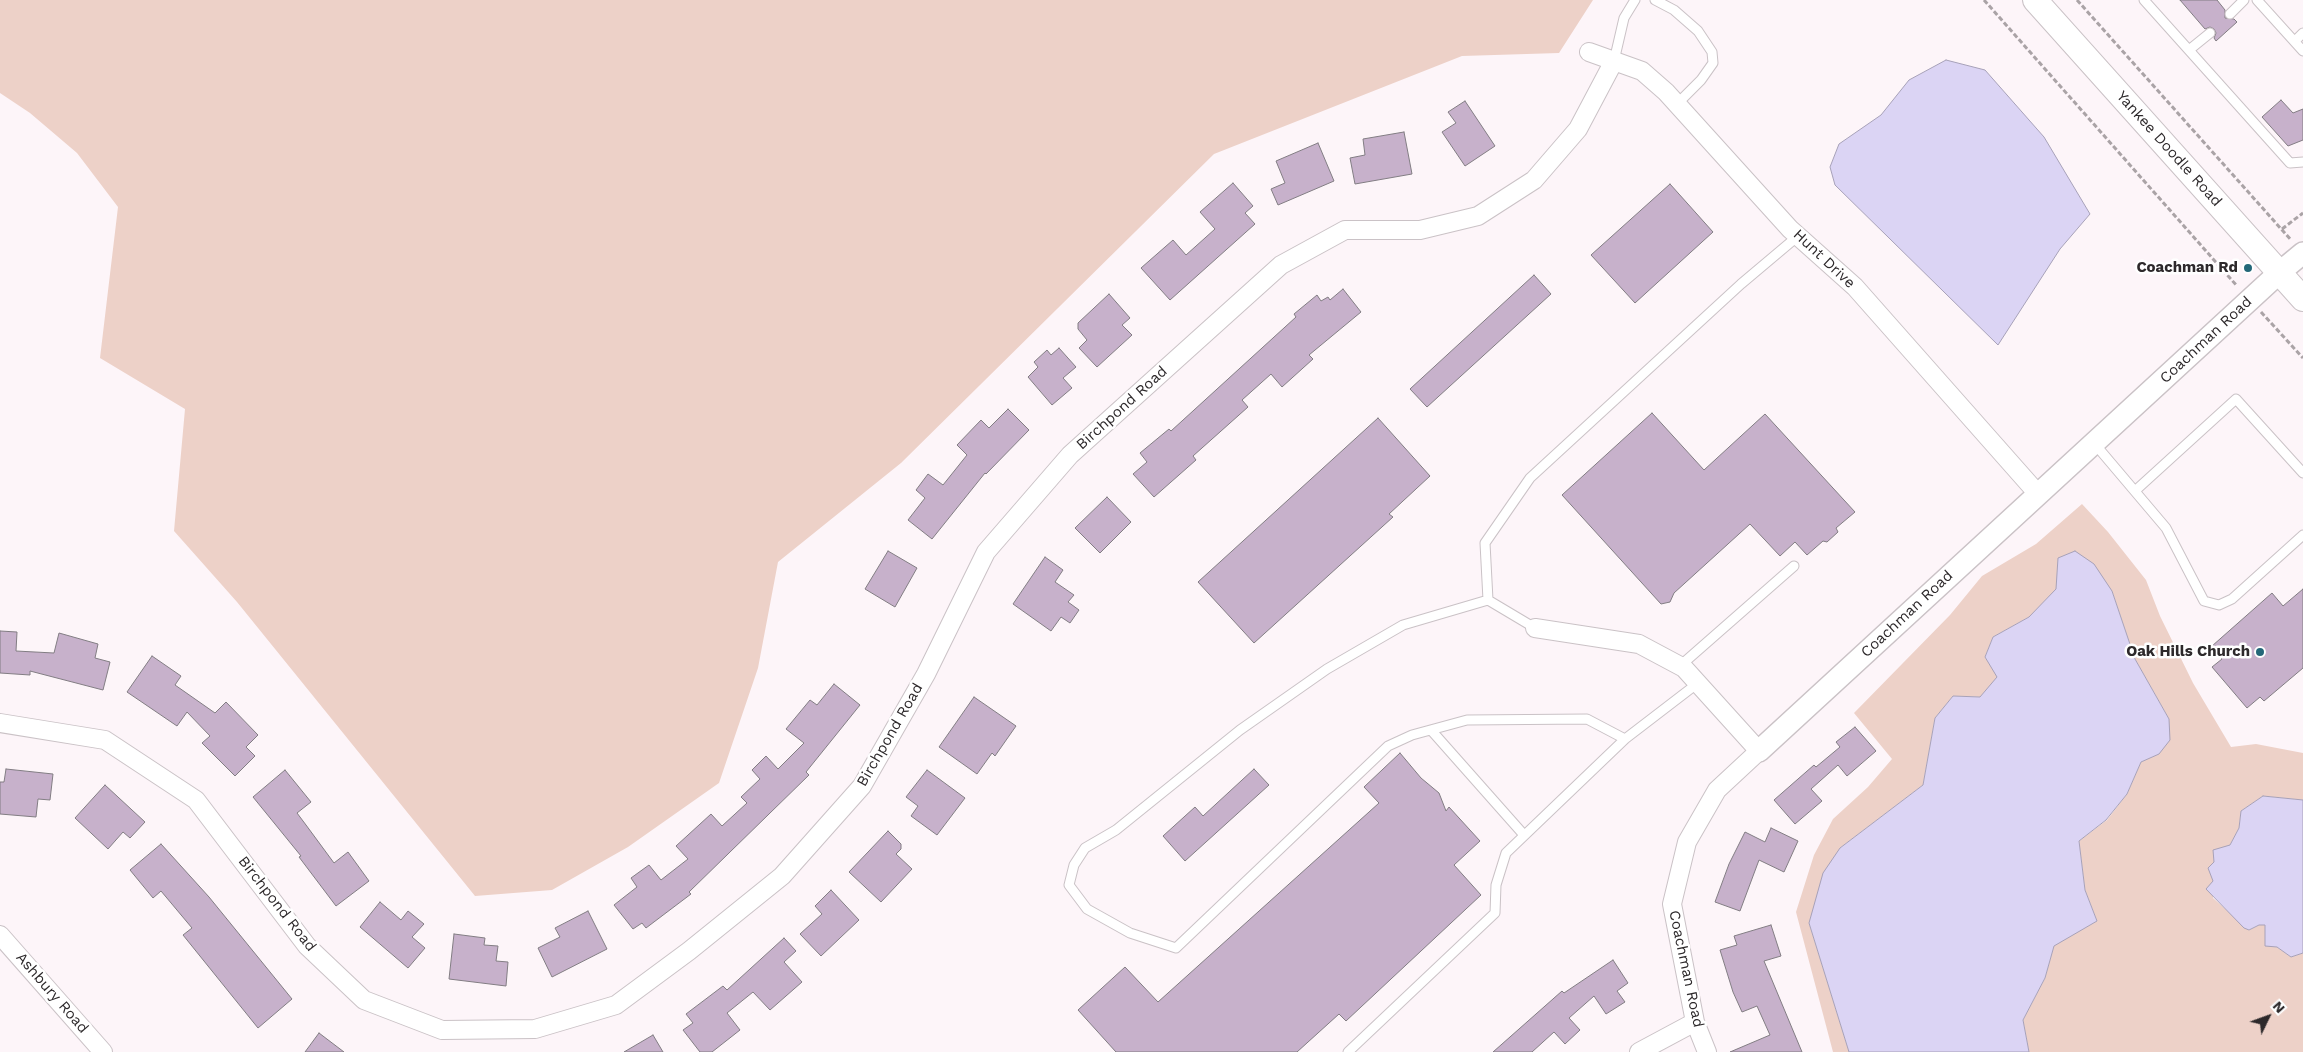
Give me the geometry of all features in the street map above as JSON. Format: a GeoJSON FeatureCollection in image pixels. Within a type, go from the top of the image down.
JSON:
{"type":"FeatureCollection","features":[{"type":"Feature","properties":{"kind":"main road","name":"Yankee Doodle Road"},"geometry":{"type":"LineString","coordinates":[[2035,0],[2303,298]]}},
{"type":"Feature","properties":{"kind":"street","name":"Hunt Drive"},"geometry":{"type":"LineString","coordinates":[[1589,52],[1642,71],[1677,104],[1798,236],[1855,287],[2038,494]]}},
{"type":"Feature","properties":{"kind":"street","name":"Birchpond Road"},"geometry":{"type":"LineString","coordinates":[[0,723],[105,740],[196,800],[307,946],[364,1000],[442,1030],[535,1030],[616,1005],[689,952],[782,876],[862,786],[926,674],[986,552],[1070,455],[1281,265],[1344,230],[1420,230],[1478,216],[1534,180],[1578,129],[1614,61]]}},
{"type":"Feature","properties":{"kind":"street","name":"Coachman Road"},"geometry":{"type":"LineString","coordinates":[[1706,1052],[1694,1022],[1672,904],[1687,842],[1717,790],[2249,300],[2303,253]]}},
{"type":"Feature","properties":{"kind":"street"},"geometry":{"type":"LineString","coordinates":[[1535,628],[1639,644],[1680,666],[1698,683],[1759,751]]}},
{"type":"Feature","properties":{"kind":"street","name":"Ashbury Road"},"geometry":{"type":"LineString","coordinates":[[0,935],[103,1052]]}},
{"type":"Feature","properties":{"kind":"street"},"geometry":{"type":"LineString","coordinates":[[1639,1052],[1694,1022]]}},
{"type":"Feature","properties":{"kind":"lane"},"geometry":{"type":"LineString","coordinates":[[1614,61],[1624,18],[1635,0]]}},
{"type":"Feature","properties":{"kind":"lane"},"geometry":{"type":"LineString","coordinates":[[1655,0],[1674,10],[1692,26],[1712,52],[1713,63],[1702,80],[1677,104]]}},
{"type":"Feature","properties":{"kind":"lane"},"geometry":{"type":"LineString","coordinates":[[2144,0],[2290,163],[2303,162]]}},
{"type":"Feature","properties":{"kind":"lane"},"geometry":{"type":"LineString","coordinates":[[2230,14],[2244,0]]}},
{"type":"Feature","properties":{"kind":"lane"},"geometry":{"type":"LineString","coordinates":[[2257,0],[2303,51]]}},
{"type":"Feature","properties":{"kind":"lane"},"geometry":{"type":"LineString","coordinates":[[2189,50],[2210,33]]}},
{"type":"Feature","properties":{"kind":"lane"},"geometry":{"type":"LineString","coordinates":[[2294,41],[2303,33]]}},
{"type":"Feature","properties":{"kind":"lane"},"geometry":{"type":"LineString","coordinates":[[1488,600],[1485,543],[1530,478],[1741,284],[1798,236]]}},
{"type":"Feature","properties":{"kind":"lane"},"geometry":{"type":"LineString","coordinates":[[2136,490],[2236,399],[2303,473]]}},
{"type":"Feature","properties":{"kind":"lane"},"geometry":{"type":"LineString","coordinates":[[2094,443],[2136,490],[2166,528],[2204,601],[2219,605],[2232,599],[2303,535]]}},
{"type":"Feature","properties":{"kind":"lane"},"geometry":{"type":"LineString","coordinates":[[1680,666],[1794,566]]}},
{"type":"Feature","properties":{"kind":"lane"},"geometry":{"type":"LineString","coordinates":[[1535,628],[1488,600],[1403,625],[1327,669],[1240,730],[1116,830],[1085,848],[1074,865],[1069,885],[1087,909],[1130,933],[1176,948],[1388,746],[1412,735],[1467,720],[1587,719],[1625,738]]}},
{"type":"Feature","properties":{"kind":"lane"},"geometry":{"type":"LineString","coordinates":[[1348,1052],[1495,914],[1496,885],[1506,853],[1625,738],[1698,683]]}},
{"type":"Feature","properties":{"kind":"lane"},"geometry":{"type":"LineString","coordinates":[[1431,730],[1524,835]]}},
{"type":"Feature","properties":{"kind":"path"},"geometry":{"type":"LineString","coordinates":[[1984,0],[2249,300],[2303,358]]}},
{"type":"Feature","properties":{"kind":"path"},"geometry":{"type":"LineString","coordinates":[[2077,0],[2303,253]]}},
{"type":"Feature","properties":{"kind":"path"},"geometry":{"type":"LineString","coordinates":[[2282,229],[2303,212]]}},
{"type":"Feature","properties":{"kind":"shaded area"},"geometry":{"type":"Polygon","coordinates":[[[0,0],[1593,0],[1559,53],[1462,56],[1214,154],[901,463],[778,562],[758,668],[719,783],[628,847],[552,890],[475,896],[237,602],[174,531],[185,409],[100,358],[118,207],[77,153],[30,113],[0,93],[0,0]]]}},
{"type":"Feature","properties":{"kind":"shaded area"},"geometry":{"type":"Polygon","coordinates":[[[1946,60],[1985,70],[2044,137],[2090,214],[2060,249],[1998,345],[1835,185],[1830,167],[1839,144],[1881,115],[1909,80],[1946,60]]]}},
{"type":"Feature","properties":{"kind":"shaded area"},"geometry":{"type":"Polygon","coordinates":[[[2082,504],[2108,532],[2146,580],[2160,616],[2193,683],[2231,747],[2256,744],[2303,753],[2303,800],[2263,796],[2241,811],[2239,828],[2230,845],[2214,862],[2213,898],[2249,930],[2259,925],[2266,925],[2265,945],[2277,947],[2291,957],[2303,953],[2303,1052],[2029,1052],[2023,1020],[2045,978],[2054,945],[2097,921],[2085,890],[2079,841],[2107,820],[2127,794],[2141,762],[2159,753],[2169,719],[2135,659],[2112,591],[2058,558],[2057,589],[2029,617],[1993,637],[1985,657],[1998,677],[1980,697],[1953,696],[1935,718],[1923,785],[1840,848],[1809,923],[1849,1052],[1833,1052],[1796,912],[1814,855],[1833,819],[1868,787],[1892,759],[1854,713],[1950,615],[1982,576],[2036,544],[2082,504]]]}},
{"type":"Feature","properties":{"kind":"shaded area"},"geometry":{"type":"Polygon","coordinates":[[[2075,551],[2094,564],[2112,591],[2135,659],[2169,719],[2170,740],[2159,754],[2141,762],[2127,794],[2106,820],[2079,841],[2085,890],[2097,921],[2054,946],[2045,978],[2023,1020],[2029,1052],[1849,1052],[1809,923],[1823,873],[1840,848],[1923,785],[1935,718],[1953,696],[1980,697],[1997,677],[1985,657],[1993,637],[2029,617],[2056,589],[2058,558],[2075,551]]]}},
{"type":"Feature","properties":{"kind":"shaded area"},"geometry":{"type":"Polygon","coordinates":[[[2263,796],[2303,800],[2303,953],[2291,957],[2277,947],[2265,946],[2265,925],[2259,925],[2249,930],[2244,928],[2206,889],[2213,881],[2208,868],[2214,862],[2213,850],[2230,845],[2239,828],[2241,811],[2263,796]]]}},
{"type":"Feature","properties":{"kind":"building"},"geometry":{"type":"Polygon","coordinates":[[[2180,0],[2217,0],[2225,10],[2225,18],[2234,19],[2237,22],[2216,41],[2214,29],[2210,27],[2205,29],[2180,0]]]}},
{"type":"Feature","properties":{"kind":"building"},"geometry":{"type":"Polygon","coordinates":[[[2281,100],[2293,113],[2303,109],[2303,140],[2288,146],[2262,117],[2281,100]]]}},
{"type":"Feature","properties":{"kind":"building"},"geometry":{"type":"Polygon","coordinates":[[[1465,101],[1495,146],[1465,166],[1442,132],[1456,123],[1448,112],[1465,101]]]}},
{"type":"Feature","properties":{"kind":"building"},"geometry":{"type":"Polygon","coordinates":[[[1404,132],[1412,174],[1355,184],[1350,158],[1365,155],[1363,139],[1404,132]]]}},
{"type":"Feature","properties":{"kind":"building"},"geometry":{"type":"Polygon","coordinates":[[[1318,143],[1334,181],[1278,205],[1271,189],[1285,183],[1276,161],[1318,143]]]}},
{"type":"Feature","properties":{"kind":"building"},"geometry":{"type":"Polygon","coordinates":[[[1233,183],[1253,206],[1245,213],[1255,224],[1170,300],[1141,268],[1173,240],[1186,255],[1215,229],[1200,212],[1233,183]]]}},
{"type":"Feature","properties":{"kind":"building"},"geometry":{"type":"Polygon","coordinates":[[[1670,184],[1713,232],[1635,303],[1591,255],[1670,184]]]}},
{"type":"Feature","properties":{"kind":"building"},"geometry":{"type":"Polygon","coordinates":[[[1534,275],[1551,294],[1427,407],[1410,389],[1534,275]]]}},
{"type":"Feature","properties":{"kind":"building"},"geometry":{"type":"Polygon","coordinates":[[[1343,289],[1361,312],[1309,355],[1313,359],[1282,387],[1271,374],[1242,400],[1248,407],[1193,456],[1196,460],[1154,497],[1133,474],[1147,462],[1140,453],[1169,429],[1171,431],[1296,317],[1294,314],[1317,295],[1321,301],[1328,297],[1330,300],[1343,289]]]}},
{"type":"Feature","properties":{"kind":"building"},"geometry":{"type":"Polygon","coordinates":[[[1109,294],[1130,318],[1122,325],[1132,335],[1097,367],[1079,348],[1087,340],[1078,329],[1078,323],[1109,294]]]}},
{"type":"Feature","properties":{"kind":"building"},"geometry":{"type":"Polygon","coordinates":[[[1059,348],[1076,367],[1063,378],[1072,388],[1052,405],[1028,377],[1038,367],[1034,362],[1047,350],[1051,355],[1059,348]]]}},
{"type":"Feature","properties":{"kind":"building"},"geometry":{"type":"Polygon","coordinates":[[[1008,409],[1029,430],[985,473],[932,539],[908,520],[925,498],[916,490],[928,474],[943,485],[967,455],[957,445],[981,420],[989,428],[1008,409]]]}},
{"type":"Feature","properties":{"kind":"building"},"geometry":{"type":"Polygon","coordinates":[[[1652,413],[1704,470],[1765,414],[1855,512],[1836,528],[1838,532],[1827,542],[1823,541],[1807,555],[1795,542],[1780,556],[1750,524],[1674,593],[1670,602],[1661,604],[1562,495],[1652,413]]]}},
{"type":"Feature","properties":{"kind":"building"},"geometry":{"type":"Polygon","coordinates":[[[1378,418],[1430,476],[1389,514],[1393,517],[1254,643],[1198,582],[1378,418]]]}},
{"type":"Feature","properties":{"kind":"building"},"geometry":{"type":"Polygon","coordinates":[[[1107,497],[1131,522],[1100,553],[1075,528],[1107,497]]]}},
{"type":"Feature","properties":{"kind":"building"},"geometry":{"type":"Polygon","coordinates":[[[888,551],[917,568],[895,607],[865,589],[888,551]]]}},
{"type":"Feature","properties":{"kind":"building"},"geometry":{"type":"Polygon","coordinates":[[[1045,557],[1063,570],[1055,582],[1074,595],[1068,602],[1079,610],[1070,623],[1061,617],[1051,631],[1013,604],[1045,557]]]}},
{"type":"Feature","properties":{"kind":"building","name":"Oak Hills Church"},"geometry":{"type":"Polygon","coordinates":[[[2303,589],[2303,668],[2264,701],[2260,697],[2247,708],[2212,667],[2222,659],[2212,646],[2272,593],[2283,606],[2303,589]]]}},
{"type":"Feature","properties":{"kind":"building"},"geometry":{"type":"Polygon","coordinates":[[[0,631],[17,632],[16,651],[54,653],[59,633],[98,644],[95,658],[110,662],[103,690],[30,671],[30,675],[0,673],[0,631]]]}},
{"type":"Feature","properties":{"kind":"building"},"geometry":{"type":"Polygon","coordinates":[[[152,656],[181,676],[175,685],[215,713],[226,702],[258,735],[246,747],[255,756],[235,776],[202,743],[210,736],[187,712],[177,726],[127,692],[152,656]]]}},
{"type":"Feature","properties":{"kind":"building"},"geometry":{"type":"Polygon","coordinates":[[[834,684],[860,705],[806,772],[809,775],[689,892],[691,894],[646,928],[642,923],[633,929],[614,905],[637,887],[631,878],[649,865],[661,880],[688,859],[676,846],[711,814],[722,826],[747,803],[741,797],[760,779],[752,770],[766,756],[778,769],[804,743],[786,729],[810,700],[817,705],[834,684]]]}},
{"type":"Feature","properties":{"kind":"building"},"geometry":{"type":"Polygon","coordinates":[[[974,697],[1016,726],[995,756],[992,753],[977,774],[939,747],[974,697]]]}},
{"type":"Feature","properties":{"kind":"building"},"geometry":{"type":"Polygon","coordinates":[[[1855,727],[1876,751],[1847,776],[1838,765],[1811,789],[1822,801],[1795,824],[1774,800],[1814,765],[1816,767],[1840,747],[1836,742],[1855,727]]]}},
{"type":"Feature","properties":{"kind":"building"},"geometry":{"type":"Polygon","coordinates":[[[1400,753],[1421,778],[1439,793],[1446,811],[1449,807],[1480,841],[1454,865],[1481,895],[1346,1021],[1339,1014],[1297,1052],[1116,1052],[1078,1010],[1125,967],[1158,1002],[1379,803],[1364,787],[1400,753]]]}},
{"type":"Feature","properties":{"kind":"building"},"geometry":{"type":"Polygon","coordinates":[[[6,769],[53,774],[50,800],[38,799],[36,817],[0,814],[0,782],[4,782],[6,769]]]}},
{"type":"Feature","properties":{"kind":"building"},"geometry":{"type":"Polygon","coordinates":[[[1254,769],[1269,785],[1185,861],[1163,836],[1195,807],[1203,816],[1254,769]]]}},
{"type":"Feature","properties":{"kind":"building"},"geometry":{"type":"Polygon","coordinates":[[[285,770],[311,802],[297,813],[334,863],[348,852],[369,881],[336,906],[299,857],[301,856],[253,797],[285,770]]]}},
{"type":"Feature","properties":{"kind":"building"},"geometry":{"type":"Polygon","coordinates":[[[927,770],[965,798],[937,835],[911,816],[918,806],[906,797],[927,770]]]}},
{"type":"Feature","properties":{"kind":"building"},"geometry":{"type":"Polygon","coordinates":[[[105,785],[145,822],[130,838],[123,832],[108,849],[75,818],[105,785]]]}},
{"type":"Feature","properties":{"kind":"building"},"geometry":{"type":"Polygon","coordinates":[[[1771,828],[1798,841],[1784,872],[1759,860],[1740,911],[1715,902],[1729,864],[1745,832],[1765,842],[1771,828]]]}},
{"type":"Feature","properties":{"kind":"building"},"geometry":{"type":"Polygon","coordinates":[[[888,831],[901,844],[901,849],[896,854],[912,869],[881,902],[849,872],[888,831]]]}},
{"type":"Feature","properties":{"kind":"building"},"geometry":{"type":"Polygon","coordinates":[[[161,844],[209,897],[292,999],[258,1028],[183,935],[192,928],[161,891],[153,898],[130,870],[161,844]]]}},
{"type":"Feature","properties":{"kind":"building"},"geometry":{"type":"Polygon","coordinates":[[[831,890],[859,920],[821,956],[800,934],[822,914],[815,906],[831,890]]]}},
{"type":"Feature","properties":{"kind":"building"},"geometry":{"type":"Polygon","coordinates":[[[380,902],[401,920],[408,911],[424,924],[412,937],[425,948],[408,968],[360,927],[380,902]]]}},
{"type":"Feature","properties":{"kind":"building"},"geometry":{"type":"Polygon","coordinates":[[[588,911],[607,949],[552,977],[538,948],[560,937],[555,928],[588,911]]]}},
{"type":"Feature","properties":{"kind":"building"},"geometry":{"type":"Polygon","coordinates":[[[1771,925],[1781,956],[1764,961],[1802,1052],[1730,1052],[1770,1035],[1757,1006],[1742,1012],[1733,992],[1720,950],[1737,945],[1734,936],[1771,925]]]}},
{"type":"Feature","properties":{"kind":"building"},"geometry":{"type":"Polygon","coordinates":[[[454,934],[485,938],[484,945],[498,946],[496,961],[508,962],[506,986],[449,979],[454,934]]]}},
{"type":"Feature","properties":{"kind":"building"},"geometry":{"type":"Polygon","coordinates":[[[784,938],[796,951],[784,962],[802,982],[770,1010],[753,992],[727,1013],[740,1030],[712,1052],[700,1052],[683,1030],[693,1023],[686,1014],[723,986],[727,990],[784,938]]]}},
{"type":"Feature","properties":{"kind":"building"},"geometry":{"type":"Polygon","coordinates":[[[1613,960],[1628,983],[1617,991],[1625,1002],[1606,1014],[1594,996],[1569,1018],[1580,1030],[1565,1044],[1554,1032],[1532,1052],[1493,1052],[1562,991],[1564,993],[1613,960]]]}},
{"type":"Feature","properties":{"kind":"building"},"geometry":{"type":"Polygon","coordinates":[[[319,1033],[344,1052],[305,1052],[319,1033]]]}},
{"type":"Feature","properties":{"kind":"building"},"geometry":{"type":"Polygon","coordinates":[[[653,1035],[663,1052],[624,1052],[653,1035]]]}},
{"type":"Feature","properties":{"kind":"place","name":"Coachman Rd"},"geometry":{"type":"Point","coordinates":[2248,268]}},
{"type":"Feature","properties":{"kind":"place","name":"Oak Hills Church"},"geometry":{"type":"Point","coordinates":[2260,652]}}]}
